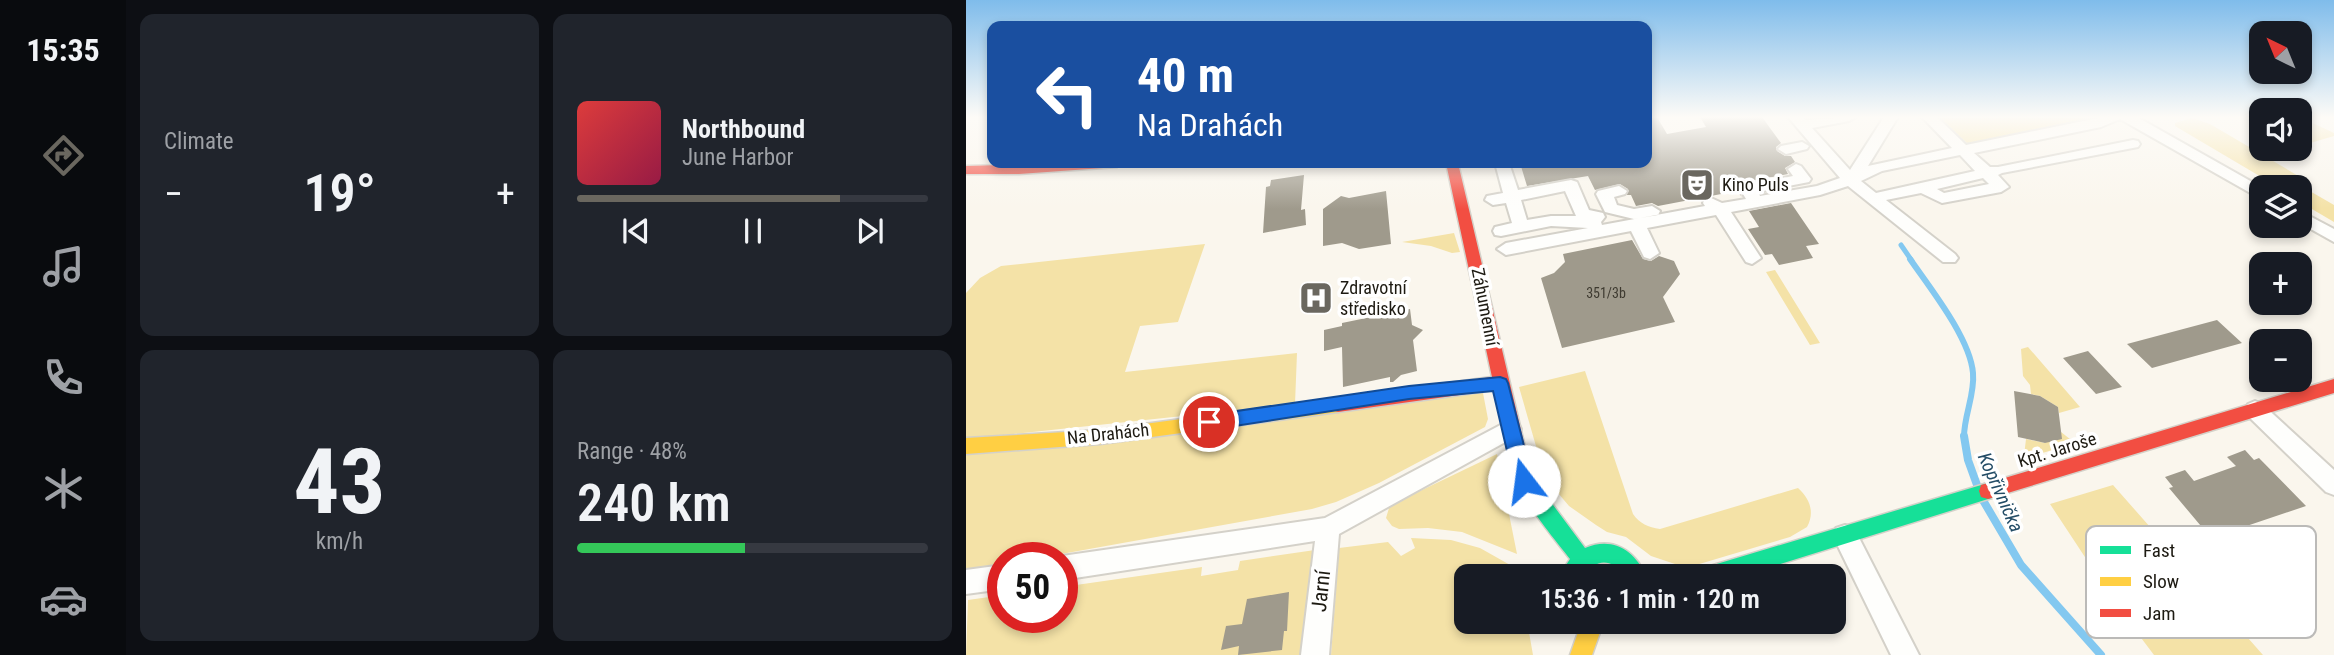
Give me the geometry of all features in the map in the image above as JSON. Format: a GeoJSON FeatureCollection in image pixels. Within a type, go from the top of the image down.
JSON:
{"type":"FeatureCollection","features":[{"type":"Feature","properties":{"kind":"street"},"geometry":{"type":"LineString","coordinates":[[1786,149],[1794,148]]}},
{"type":"Feature","properties":{"kind":"street"},"geometry":{"type":"LineString","coordinates":[[1809,148],[1814,173],[1850,180],[1949,258]]}},
{"type":"Feature","properties":{"kind":"street"},"geometry":{"type":"LineString","coordinates":[[1850,180],[1871,148]]}},
{"type":"Feature","properties":{"kind":"street"},"geometry":{"type":"LineString","coordinates":[[1959,148],[1996,171],[2115,148]]}},
{"type":"Feature","properties":{"kind":"street","name":"Záhumenní"},"geometry":{"type":"LineString","coordinates":[[1501,231],[1550,221],[1634,214],[1707,201],[1756,203],[1814,173],[1850,180],[1878,167],[1975,148]]}},
{"type":"Feature","properties":{"kind":"street"},"geometry":{"type":"LineString","coordinates":[[2044,148],[2058,159]]}},
{"type":"Feature","properties":{"kind":"street"},"geometry":{"type":"LineString","coordinates":[[2136,148],[2144,158]]}},
{"type":"Feature","properties":{"kind":"street"},"geometry":{"type":"LineString","coordinates":[[2180,148],[2249,187]]}},
{"type":"Feature","properties":{"kind":"street"},"geometry":{"type":"LineString","coordinates":[[966,170],[1047,168]]}},
{"type":"Feature","properties":{"kind":"street","name":"Záhumenní"},"geometry":{"type":"LineString","coordinates":[[1453,168],[1468,225],[1510,429],[1524,481],[1581,558]]}},
{"type":"Feature","properties":{"kind":"street"},"geometry":{"type":"LineString","coordinates":[[1504,168],[1521,227]]}},
{"type":"Feature","properties":{"kind":"street"},"geometry":{"type":"LineString","coordinates":[[1493,200],[1571,185],[1582,212],[1601,218],[1604,194],[1619,191]]}},
{"type":"Feature","properties":{"kind":"street"},"geometry":{"type":"LineString","coordinates":[[1874,198],[1918,188]]}},
{"type":"Feature","properties":{"kind":"street"},"geometry":{"type":"LineString","coordinates":[[1724,203],[1752,258]]}},
{"type":"Feature","properties":{"kind":"street","name":"Záhumenní"},"geometry":{"type":"LineString","coordinates":[[1506,249],[1601,218],[1637,225],[1724,203]]}},
{"type":"Feature","properties":{"kind":"street"},"geometry":{"type":"LineString","coordinates":[[2312,223],[2334,236]]}},
{"type":"Feature","properties":{"kind":"street"},"geometry":{"type":"LineString","coordinates":[[1637,225],[1650,253]]}},
{"type":"Feature","properties":{"kind":"street","name":"Na Drahách"},"geometry":{"type":"LineString","coordinates":[[966,446],[1109,435],[1500,383]]}},
{"type":"Feature","properties":{"kind":"street","name":"Kpt. Jaroše"},"geometry":{"type":"LineString","coordinates":[[1752,564],[2334,386]]}},
{"type":"Feature","properties":{"kind":"street"},"geometry":{"type":"LineString","coordinates":[[2255,410],[2334,485]]}},
{"type":"Feature","properties":{"kind":"street"},"geometry":{"type":"LineString","coordinates":[[1078,566],[1328,528],[1510,429]]}},
{"type":"Feature","properties":{"kind":"street","name":"Jarní"},"geometry":{"type":"LineString","coordinates":[[1315,655],[1328,528]]}},
{"type":"Feature","properties":{"kind":"street"},"geometry":{"type":"LineString","coordinates":[[1845,537],[1905,655]]}},
{"type":"Feature","properties":{"kind":"street"},"geometry":{"type":"LineString","coordinates":[[1577,564],[1581,558],[1600,550],[1627,559],[1630,564]]}},
{"type":"Feature","properties":{"kind":"street"},"geometry":{"type":"LineString","coordinates":[[966,582],[987,579]]}},
{"type":"Feature","properties":{"kind":"street"},"geometry":{"type":"LineString","coordinates":[[1581,655],[1588,634]]}},
{"type":"Feature","properties":{"kind":"shaded area"},"geometry":{"type":"Polygon","coordinates":[[[2211,148],[2249,148],[2249,161],[2273,161],[2297,175],[2258,175],[2211,148]]]}},
{"type":"Feature","properties":{"kind":"shaded area"},"geometry":{"type":"Polygon","coordinates":[[[2312,192],[2334,205],[2334,222],[2312,209],[2312,192]]]}},
{"type":"Feature","properties":{"kind":"shaded area"},"geometry":{"type":"Polygon","coordinates":[[[1454,233],[1460,252],[1452,253],[1431,246],[1402,242],[1454,233]]]}},
{"type":"Feature","properties":{"kind":"shaded area"},"geometry":{"type":"Polygon","coordinates":[[[1205,244],[1178,322],[1140,326],[1125,372],[1297,353],[1295,404],[966,439],[966,293],[980,278],[1001,266],[1205,244]]]}},
{"type":"Feature","properties":{"kind":"shaded area"},"geometry":{"type":"Polygon","coordinates":[[[1775,270],[1820,343],[1810,345],[1766,272],[1775,270]]]}},
{"type":"Feature","properties":{"kind":"shaded area"},"geometry":{"type":"Polygon","coordinates":[[[2028,347],[2080,407],[2059,413],[2058,407],[2040,396],[2031,394],[2030,385],[2023,376],[2021,349],[2028,347]]]}},
{"type":"Feature","properties":{"kind":"shaded area"},"geometry":{"type":"Polygon","coordinates":[[[1585,371],[1633,514],[1641,523],[1660,529],[1798,488],[1810,506],[1811,516],[1807,527],[1790,537],[1699,564],[1675,564],[1651,556],[1626,537],[1607,532],[1569,506],[1553,487],[1542,467],[1519,387],[1585,371]]]}},
{"type":"Feature","properties":{"kind":"shaded area"},"geometry":{"type":"Polygon","coordinates":[[[1483,393],[1488,419],[1485,427],[1379,483],[1336,502],[1312,509],[1078,551],[1078,542],[987,542],[987,568],[966,571],[966,452],[1483,393]]]}},
{"type":"Feature","properties":{"kind":"shaded area"},"geometry":{"type":"Polygon","coordinates":[[[2061,432],[2075,443],[2026,458],[2024,456],[2026,439],[2045,443],[2061,432]]]}},
{"type":"Feature","properties":{"kind":"shaded area"},"geometry":{"type":"Polygon","coordinates":[[[1497,454],[1517,554],[1462,532],[1428,528],[1399,529],[1392,526],[1386,518],[1389,508],[1397,502],[1497,454]]]}},
{"type":"Feature","properties":{"kind":"shaded area"},"geometry":{"type":"Polygon","coordinates":[[[2113,485],[2149,526],[2086,526],[2086,559],[2050,504],[2113,485]]]}},
{"type":"Feature","properties":{"kind":"shaded area"},"geometry":{"type":"Polygon","coordinates":[[[1411,538],[1451,540],[1480,548],[1508,564],[1454,564],[1454,634],[1529,634],[1533,655],[1331,655],[1339,548],[1388,542],[1401,556],[1415,548],[1411,538]]]}},
{"type":"Feature","properties":{"kind":"shaded area"},"geometry":{"type":"Polygon","coordinates":[[[1315,550],[1303,655],[966,655],[968,600],[987,597],[987,633],[1078,633],[1078,585],[1202,567],[1201,576],[1238,570],[1240,561],[1315,550]]]}},
{"type":"Feature","properties":{"kind":"shaded area"},"geometry":{"type":"Polygon","coordinates":[[[2141,638],[2248,638],[2263,655],[2154,655],[2141,638]]]}},
{"type":"Feature","properties":{"kind":"building"},"geometry":{"type":"Polygon","coordinates":[[[1652,148],[1776,148],[1785,156],[1791,156],[1795,162],[1785,168],[1788,174],[1741,183],[1738,190],[1742,197],[1737,191],[1658,206],[1652,203],[1636,206],[1631,195],[1627,195],[1628,189],[1620,184],[1595,190],[1588,176],[1527,186],[1522,168],[1652,168],[1652,148]]]}},
{"type":"Feature","properties":{"kind":"building"},"geometry":{"type":"Polygon","coordinates":[[[1304,175],[1301,210],[1305,209],[1306,225],[1263,233],[1266,187],[1270,186],[1271,180],[1304,175]]]}},
{"type":"Feature","properties":{"kind":"building"},"geometry":{"type":"Polygon","coordinates":[[[1386,191],[1391,244],[1359,249],[1342,243],[1323,246],[1323,209],[1341,196],[1349,198],[1386,191]]]}},
{"type":"Feature","properties":{"kind":"building"},"geometry":{"type":"Polygon","coordinates":[[[1791,203],[1819,244],[1806,246],[1813,258],[1779,265],[1772,254],[1765,255],[1748,229],[1759,227],[1749,211],[1791,203]]]}},
{"type":"Feature","properties":{"kind":"building"},"geometry":{"type":"Polygon","coordinates":[[[1632,240],[1643,259],[1651,261],[1659,256],[1674,261],[1680,274],[1663,297],[1675,322],[1562,348],[1541,278],[1554,273],[1565,262],[1563,254],[1632,240]]]}},
{"type":"Feature","properties":{"kind":"building"},"geometry":{"type":"Polygon","coordinates":[[[1410,309],[1412,325],[1423,330],[1413,340],[1417,371],[1401,375],[1393,382],[1390,382],[1390,377],[1343,387],[1342,347],[1324,351],[1324,330],[1342,326],[1342,323],[1410,309]]]}},
{"type":"Feature","properties":{"kind":"building"},"geometry":{"type":"Polygon","coordinates":[[[2217,320],[2242,343],[2152,368],[2127,344],[2217,320]]]}},
{"type":"Feature","properties":{"kind":"building"},"geometry":{"type":"Polygon","coordinates":[[[2088,351],[2122,387],[2096,394],[2063,358],[2088,351]]]}},
{"type":"Feature","properties":{"kind":"building"},"geometry":{"type":"Polygon","coordinates":[[[2014,391],[2040,396],[2058,407],[2062,439],[2045,443],[2018,437],[2014,391]]]}},
{"type":"Feature","properties":{"kind":"building"},"geometry":{"type":"Polygon","coordinates":[[[2245,450],[2254,460],[2259,458],[2306,506],[2247,526],[2201,526],[2169,488],[2173,487],[2165,477],[2185,470],[2194,481],[2236,466],[2227,457],[2245,450]]]}},
{"type":"Feature","properties":{"kind":"building"},"geometry":{"type":"Polygon","coordinates":[[[1289,592],[1287,631],[1284,631],[1282,650],[1238,655],[1239,646],[1221,650],[1226,626],[1242,624],[1247,599],[1289,592]]]}},
{"type":"Feature","properties":{"kind":"waterway","name":"Kopřivnička"},"geometry":{"type":"LineString","coordinates":[[1901,245],[1912,261]]}},
{"type":"Feature","properties":{"kind":"waterway","name":"Kopřivnička"},"geometry":{"type":"LineString","coordinates":[[1910,259],[1948,314],[1970,359],[1973,381],[1964,436]]}},
{"type":"Feature","properties":{"kind":"waterway","name":"Kopřivnička"},"geometry":{"type":"LineString","coordinates":[[1964,436],[1968,460],[1977,485]]}},
{"type":"Feature","properties":{"kind":"waterway","name":"Kopřivnička"},"geometry":{"type":"LineString","coordinates":[[1984,502],[2021,565],[2101,655]]}},
{"type":"Feature","properties":{"kind":"traffic: fast"},"geometry":{"type":"LineString","coordinates":[[1519,460],[1524,481],[1581,558]]}},
{"type":"Feature","properties":{"kind":"traffic: fast"},"geometry":{"type":"LineString","coordinates":[[1749,564],[1988,491]]}},
{"type":"Feature","properties":{"kind":"traffic: fast"},"geometry":{"type":"LineString","coordinates":[[1579,564],[1594,553],[1603,552],[1621,557],[1628,564]]}},
{"type":"Feature","properties":{"kind":"traffic: slow"},"geometry":{"type":"LineString","coordinates":[[966,446],[1100,437],[1338,405]]}},
{"type":"Feature","properties":{"kind":"traffic: slow"},"geometry":{"type":"LineString","coordinates":[[1581,655],[1588,634]]}},
{"type":"Feature","properties":{"kind":"traffic: jam"},"geometry":{"type":"LineString","coordinates":[[966,170],[1047,168]]}},
{"type":"Feature","properties":{"kind":"traffic: jam"},"geometry":{"type":"LineString","coordinates":[[1453,168],[1519,460]]}},
{"type":"Feature","properties":{"kind":"traffic: jam"},"geometry":{"type":"LineString","coordinates":[[1338,405],[1500,383]]}},
{"type":"Feature","properties":{"kind":"traffic: jam"},"geometry":{"type":"LineString","coordinates":[[1988,491],[2334,386]]}},
{"type":"Feature","properties":{"kind":"place","name":"Kino Puls"},"geometry":{"type":"Point","coordinates":[1697,185]}},
{"type":"Feature","properties":{"kind":"place","name":"Zdravotní středisko"},"geometry":{"type":"Point","coordinates":[1316,298]}},
{"type":"Feature","properties":{"kind":"route"},"geometry":{"type":"LineString","coordinates":[[1209,422],[1409,393],[1500,383],[1524,481]]}}]}
